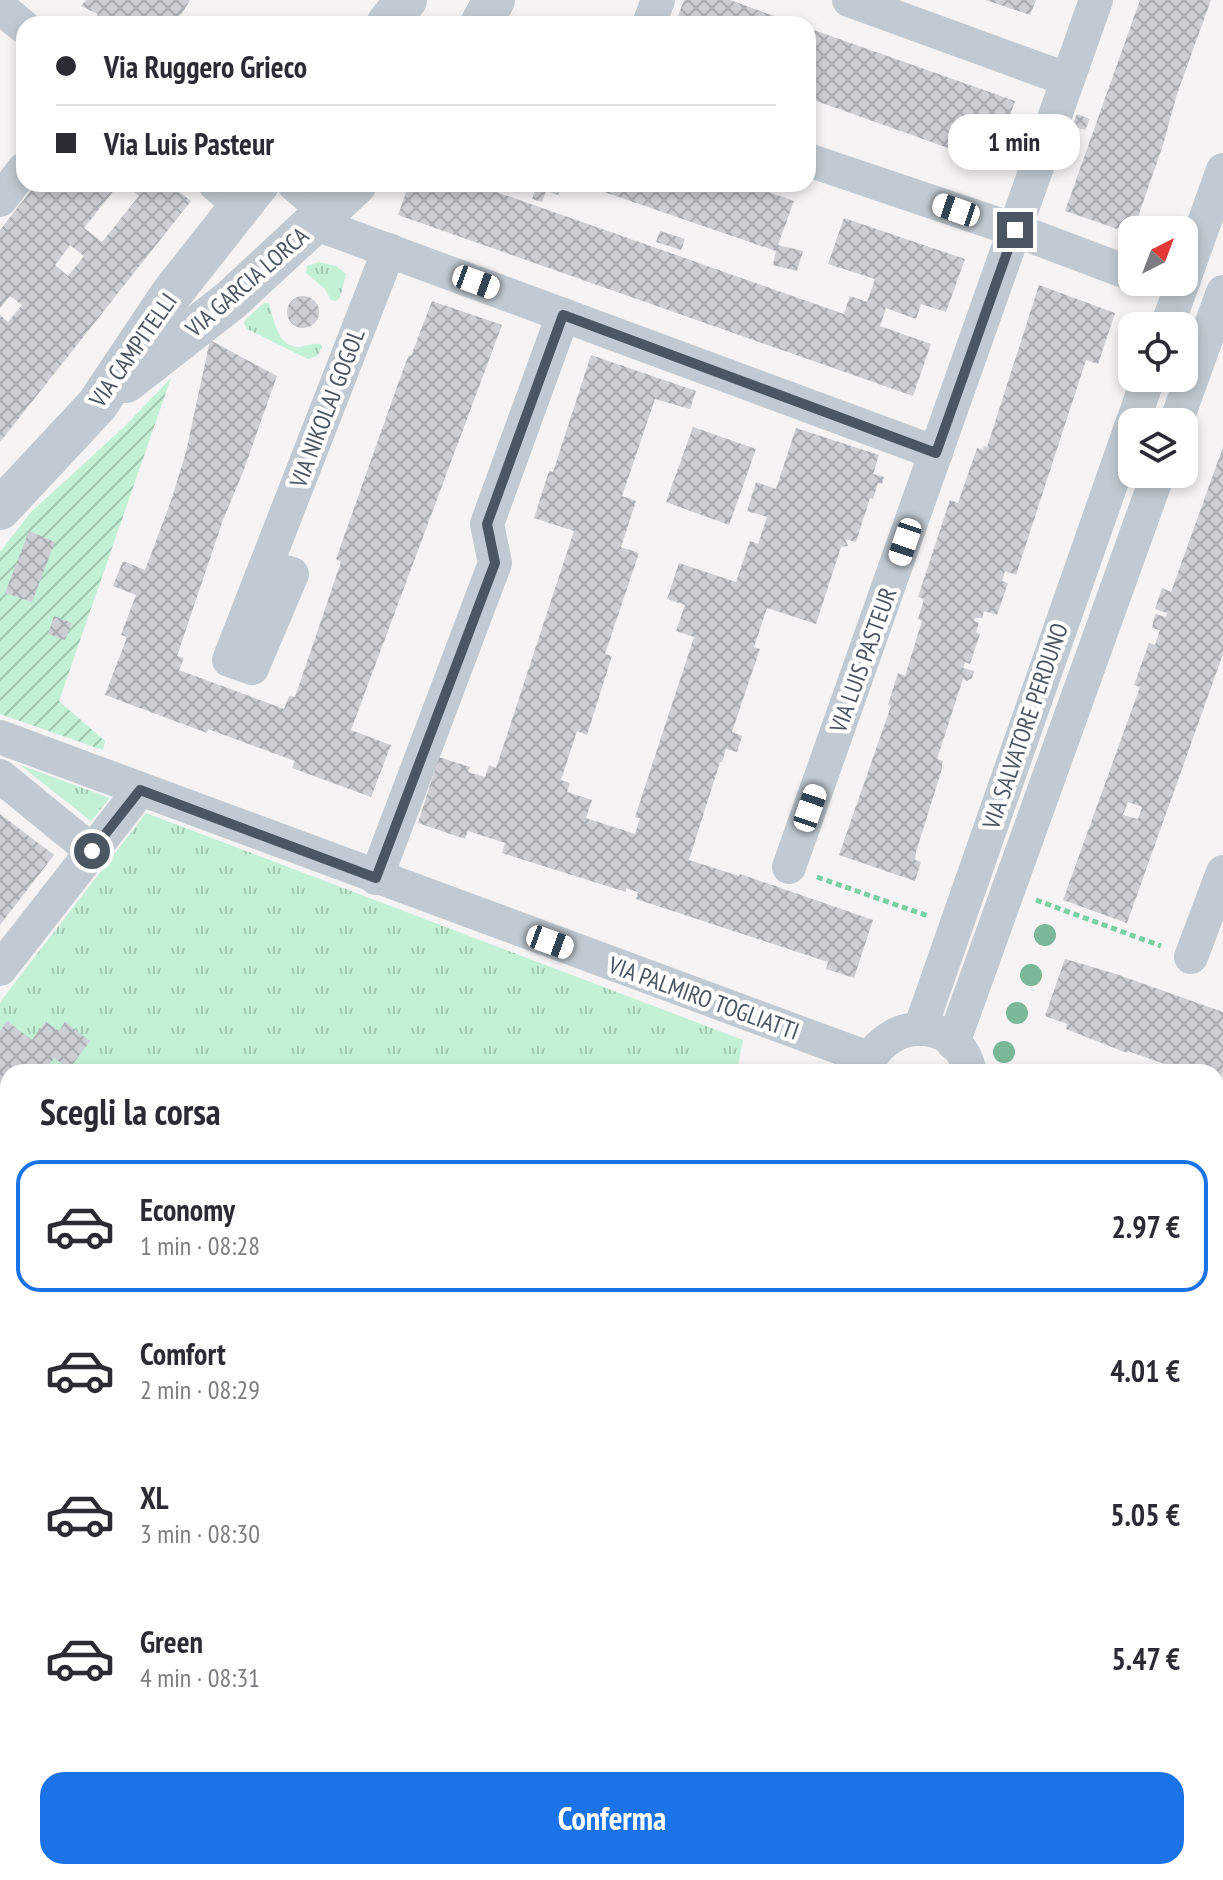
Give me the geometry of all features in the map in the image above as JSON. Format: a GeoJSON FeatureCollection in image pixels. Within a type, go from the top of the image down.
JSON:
{"type":"FeatureCollection","features":[{"type":"Feature","properties":{"kind":"street"},"geometry":{"type":"LineString","coordinates":[[393,16],[406,0]]}},
{"type":"Feature","properties":{"kind":"street"},"geometry":{"type":"LineString","coordinates":[[849,0],[1066,79]]}},
{"type":"Feature","properties":{"kind":"street","name":"VIA LUIS PASTEUR"},"geometry":{"type":"LineString","coordinates":[[789,867],[1096,0]]}},
{"type":"Feature","properties":{"kind":"street"},"geometry":{"type":"LineString","coordinates":[[0,7],[16,20]]}},
{"type":"Feature","properties":{"kind":"street"},"geometry":{"type":"LineString","coordinates":[[816,163],[1015,230],[1118,269]]}},
{"type":"Feature","properties":{"kind":"street"},"geometry":{"type":"LineString","coordinates":[[1198,229],[1223,170]]}},
{"type":"Feature","properties":{"kind":"street"},"geometry":{"type":"LineString","coordinates":[[0,200],[16,179]]}},
{"type":"Feature","properties":{"kind":"street","name":"VIA CAMPITELLI"},"geometry":{"type":"LineString","coordinates":[[0,509],[97,405],[237,192]]}},
{"type":"Feature","properties":{"kind":"street"},"geometry":{"type":"LineString","coordinates":[[300,192],[320,217],[389,250],[936,453]]}},
{"type":"Feature","properties":{"kind":"street","name":"VIA GARCIA LORCA"},"geometry":{"type":"LineString","coordinates":[[97,405],[231,300],[347,192]]}},
{"type":"Feature","properties":{"kind":"street","name":"VIA NIKOLAJ GOGOL"},"geometry":{"type":"LineString","coordinates":[[266,566],[389,250]]}},
{"type":"Feature","properties":{"kind":"street"},"geometry":{"type":"LineString","coordinates":[[1181,408],[1221,303],[1198,294]]}},
{"type":"Feature","properties":{"kind":"street"},"geometry":{"type":"LineString","coordinates":[[376,878],[495,563],[487,524],[563,315]]}},
{"type":"Feature","properties":{"kind":"street","name":"VIA SALVATORE PERDUNO"},"geometry":{"type":"LineString","coordinates":[[920,1029],[1118,463]]}},
{"type":"Feature","properties":{"kind":"street","name":"VIA SALVATORE PERDUNO"},"geometry":{"type":"LineString","coordinates":[[967,1063],[1008,890],[1153,488]]}},
{"type":"Feature","properties":{"kind":"street","name":"VIA PALMIRO TOGLIATTI"},"geometry":{"type":"LineString","coordinates":[[0,737],[863,1064]]}},
{"type":"Feature","properties":{"kind":"street"},"geometry":{"type":"LineString","coordinates":[[0,776],[92,851]]}},
{"type":"Feature","properties":{"kind":"street"},"geometry":{"type":"LineString","coordinates":[[0,969],[140,790]]}},
{"type":"Feature","properties":{"kind":"street"},"geometry":{"type":"LineString","coordinates":[[1191,957],[1223,872]]}},
{"type":"Feature","properties":{"kind":"street"},"geometry":{"type":"LineString","coordinates":[[867,1064],[887,1038],[900,1031],[920,1029],[938,1033],[967,1063]]}},
{"type":"Feature","properties":{"kind":"path"},"geometry":{"type":"LineString","coordinates":[[789,867],[955,926]]}},
{"type":"Feature","properties":{"kind":"path"},"geometry":{"type":"LineString","coordinates":[[1008,890],[1191,957]]}},
{"type":"Feature","properties":{"kind":"green space"},"geometry":{"type":"Polygon","coordinates":[[[319,262],[336,266],[346,274],[340,298],[336,301],[331,300],[325,289],[306,273],[307,266],[319,262]]]}},
{"type":"Feature","properties":{"kind":"green space"},"geometry":{"type":"Polygon","coordinates":[[[264,303],[269,303],[277,331],[286,343],[300,347],[320,344],[322,347],[317,356],[308,359],[247,329],[246,319],[264,303]]]}},
{"type":"Feature","properties":{"kind":"green space"},"geometry":{"type":"Polygon","coordinates":[[[171,378],[59,701],[105,741],[103,750],[0,714],[0,552],[31,512],[124,427],[171,378]]]}},
{"type":"Feature","properties":{"kind":"green space"},"geometry":{"type":"Polygon","coordinates":[[[20,765],[110,798],[91,821],[20,765]]]}},
{"type":"Feature","properties":{"kind":"green space"},"geometry":{"type":"Polygon","coordinates":[[[146,813],[743,1040],[738,1064],[0,1064],[0,1002],[146,813]]]}},
{"type":"Feature","properties":{"kind":"building"},"geometry":{"type":"Polygon","coordinates":[[[86,0],[190,0],[179,16],[97,16],[81,6],[86,0]]]}},
{"type":"Feature","properties":{"kind":"building"},"geometry":{"type":"Polygon","coordinates":[[[684,0],[730,0],[774,16],[678,16],[684,0]]]}},
{"type":"Feature","properties":{"kind":"building"},"geometry":{"type":"Polygon","coordinates":[[[986,0],[1036,0],[1030,15],[986,0]]]}},
{"type":"Feature","properties":{"kind":"building"},"geometry":{"type":"Polygon","coordinates":[[[1140,0],[1211,0],[1138,216],[1118,216],[1118,229],[1065,211],[1140,0]]]}},
{"type":"Feature","properties":{"kind":"building"},"geometry":{"type":"Polygon","coordinates":[[[816,31],[1015,101],[993,164],[816,101],[816,31]]]}},
{"type":"Feature","properties":{"kind":"building"},"geometry":{"type":"Polygon","coordinates":[[[1077,114],[1090,119],[1085,130],[1072,126],[1077,114]]]}},
{"type":"Feature","properties":{"kind":"building"},"geometry":{"type":"Polygon","coordinates":[[[30,192],[113,192],[84,228],[102,242],[139,196],[134,192],[179,192],[191,201],[0,442],[0,315],[8,322],[22,305],[10,296],[0,308],[0,230],[30,192]],[[70,245],[55,265],[68,276],[84,256],[70,245]]]}},
{"type":"Feature","properties":{"kind":"building"},"geometry":{"type":"Polygon","coordinates":[[[406,192],[497,192],[844,314],[850,296],[867,302],[875,279],[828,264],[844,218],[965,259],[946,312],[921,304],[916,319],[886,308],[880,326],[931,344],[913,396],[398,215],[406,192]]]}},
{"type":"Feature","properties":{"kind":"building"},"geometry":{"type":"Polygon","coordinates":[[[534,192],[546,192],[542,202],[532,199],[534,192]]]}},
{"type":"Feature","properties":{"kind":"building"},"geometry":{"type":"Polygon","coordinates":[[[604,192],[769,192],[794,201],[778,245],[803,251],[797,271],[773,265],[776,251],[604,192]]]}},
{"type":"Feature","properties":{"kind":"building"},"geometry":{"type":"Polygon","coordinates":[[[660,231],[685,239],[681,250],[656,242],[660,231]]]}},
{"type":"Feature","properties":{"kind":"building"},"geometry":{"type":"Polygon","coordinates":[[[1039,285],[1115,313],[1098,364],[1086,360],[1016,575],[1005,571],[1002,581],[1008,583],[997,615],[984,611],[982,618],[975,618],[974,621],[979,623],[976,632],[980,634],[970,664],[965,662],[963,668],[974,671],[972,678],[967,681],[963,679],[937,759],[943,761],[916,852],[915,860],[921,862],[915,881],[839,855],[891,706],[888,705],[898,673],[905,676],[922,621],[918,619],[924,599],[918,597],[950,500],[958,503],[977,448],[983,450],[984,446],[987,447],[1039,285]]]}},
{"type":"Feature","properties":{"kind":"building"},"geometry":{"type":"Polygon","coordinates":[[[303,296],[314,301],[319,312],[314,323],[303,328],[292,323],[287,312],[292,301],[303,296]]]}},
{"type":"Feature","properties":{"kind":"building"},"geometry":{"type":"Polygon","coordinates":[[[432,301],[502,325],[351,730],[391,745],[371,797],[292,768],[295,761],[208,729],[207,733],[105,695],[127,637],[121,635],[136,595],[113,586],[123,561],[145,570],[186,452],[210,340],[277,376],[223,520],[177,656],[184,658],[179,670],[284,709],[289,696],[295,697],[341,562],[336,559],[404,367],[432,301]]]}},
{"type":"Feature","properties":{"kind":"building"},"geometry":{"type":"Polygon","coordinates":[[[591,355],[696,391],[690,409],[655,399],[622,496],[636,501],[621,547],[639,553],[605,654],[612,656],[587,735],[577,731],[561,780],[570,783],[567,792],[592,800],[586,818],[635,834],[640,818],[635,817],[694,637],[676,631],[685,605],[667,599],[679,563],[736,582],[750,541],[758,544],[767,517],[747,511],[756,482],[776,489],[796,428],[879,455],[873,474],[884,477],[882,484],[878,483],[873,499],[870,498],[856,542],[845,539],[848,546],[841,547],[816,624],[767,608],[754,647],[760,649],[732,732],[742,736],[737,752],[726,749],[720,762],[689,860],[740,874],[873,920],[854,978],[826,969],[828,962],[636,899],[638,892],[626,888],[626,892],[502,853],[505,843],[468,831],[465,839],[418,823],[439,757],[470,767],[468,772],[485,777],[489,765],[496,768],[574,531],[534,518],[549,471],[553,472],[591,355]]]}},
{"type":"Feature","properties":{"kind":"building"},"geometry":{"type":"Polygon","coordinates":[[[693,427],[756,449],[729,525],[666,502],[693,427]]]}},
{"type":"Feature","properties":{"kind":"building"},"geometry":{"type":"Polygon","coordinates":[[[1223,447],[1223,654],[1127,923],[1063,900],[1140,687],[1134,685],[1149,643],[1155,645],[1160,630],[1152,628],[1155,614],[1166,617],[1167,613],[1155,609],[1162,588],[1171,592],[1223,447]],[[1128,802],[1123,815],[1138,819],[1142,807],[1128,802]]]}},
{"type":"Feature","properties":{"kind":"building"},"geometry":{"type":"Polygon","coordinates":[[[29,531],[55,542],[32,602],[5,593],[29,531]]]}},
{"type":"Feature","properties":{"kind":"building"},"geometry":{"type":"Polygon","coordinates":[[[54,616],[72,623],[65,640],[48,634],[54,616]]]}},
{"type":"Feature","properties":{"kind":"building"},"geometry":{"type":"Polygon","coordinates":[[[0,814],[54,855],[0,925],[0,814]]]}},
{"type":"Feature","properties":{"kind":"building"},"geometry":{"type":"Polygon","coordinates":[[[1065,959],[1223,1012],[1223,1064],[1165,1064],[1066,1029],[1067,1024],[1045,1016],[1065,959]]]}},
{"type":"Feature","properties":{"kind":"building"},"geometry":{"type":"Polygon","coordinates":[[[7,1021],[32,1040],[46,1022],[59,1031],[65,1022],[90,1041],[73,1064],[62,1064],[54,1058],[50,1064],[0,1064],[0,1031],[7,1021]]]}},
{"type":"Feature","properties":{"kind":"route"},"geometry":{"type":"LineString","coordinates":[[92,851],[140,790],[376,878],[495,563],[487,524],[563,315],[936,453],[1015,230]]}}]}
